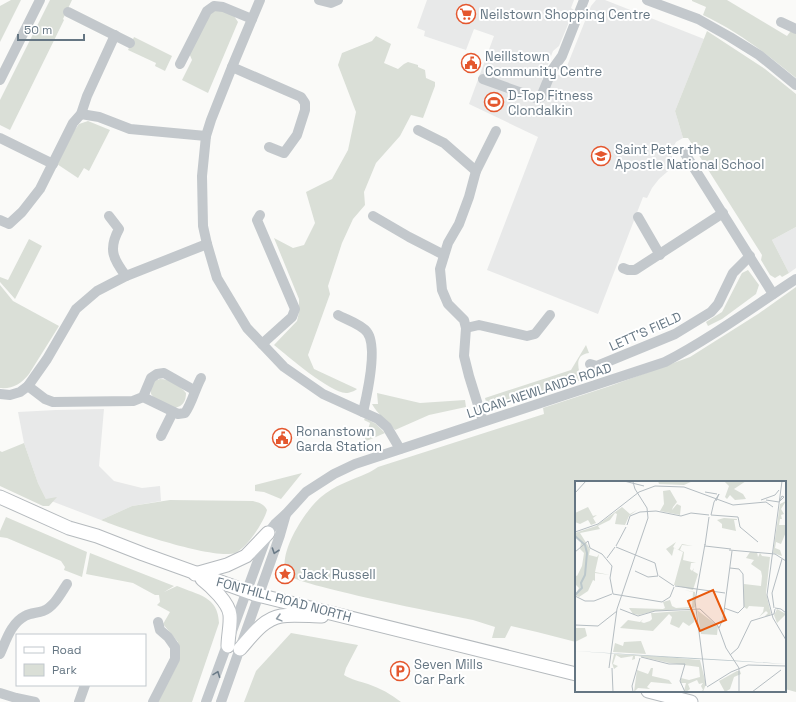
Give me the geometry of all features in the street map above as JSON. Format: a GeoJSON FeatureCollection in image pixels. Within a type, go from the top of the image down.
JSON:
{"type":"FeatureCollection","features":[{"type":"Feature","properties":{"kind":"main road","name":"FONTHILL ROAD NORTH"},"geometry":{"type":"LineString","coordinates":[[0,497],[69,528],[97,536],[195,574],[259,595],[575,674]]}},
{"type":"Feature","properties":{"kind":"main road"},"geometry":{"type":"LineString","coordinates":[[195,574],[227,565],[246,556],[268,533]]}},
{"type":"Feature","properties":{"kind":"main road"},"geometry":{"type":"LineString","coordinates":[[195,574],[211,586],[221,597],[230,613],[234,648]]}},
{"type":"Feature","properties":{"kind":"main road"},"geometry":{"type":"LineString","coordinates":[[234,648],[266,623],[281,616],[346,617]]}},
{"type":"Feature","properties":{"kind":"main road"},"geometry":{"type":"LineString","coordinates":[[652,692],[692,702]]}},
{"type":"Feature","properties":{"kind":"street"},"geometry":{"type":"LineString","coordinates":[[0,80],[40,0]]}},
{"type":"Feature","properties":{"kind":"street"},"geometry":{"type":"LineString","coordinates":[[260,0],[232,67],[206,136],[202,176],[202,226],[206,244],[217,278],[247,328],[262,344],[284,367],[323,394],[378,419],[387,426],[400,449]]}},
{"type":"Feature","properties":{"kind":"street"},"geometry":{"type":"LineString","coordinates":[[319,0],[331,3],[338,0]]}},
{"type":"Feature","properties":{"kind":"street"},"geometry":{"type":"LineString","coordinates":[[483,79],[536,98],[541,97],[552,70],[562,56],[584,0]]}},
{"type":"Feature","properties":{"kind":"street"},"geometry":{"type":"LineString","coordinates":[[647,0],[698,19],[730,37],[758,55],[796,85]]}},
{"type":"Feature","properties":{"kind":"street"},"geometry":{"type":"LineString","coordinates":[[180,64],[207,11],[214,6],[223,7],[252,19]]}},
{"type":"Feature","properties":{"kind":"street"},"geometry":{"type":"LineString","coordinates":[[68,12],[130,43]]}},
{"type":"Feature","properties":{"kind":"street"},"geometry":{"type":"LineString","coordinates":[[781,22],[796,29]]}},
{"type":"Feature","properties":{"kind":"street"},"geometry":{"type":"LineString","coordinates":[[0,220],[9,224],[22,212],[40,189],[73,123],[81,114],[87,96],[115,35]]}},
{"type":"Feature","properties":{"kind":"street"},"geometry":{"type":"LineString","coordinates":[[232,67],[301,98],[305,103],[297,135],[284,153],[269,147]]}},
{"type":"Feature","properties":{"kind":"street"},"geometry":{"type":"LineString","coordinates":[[81,114],[99,117],[130,129],[206,136]]}},
{"type":"Feature","properties":{"kind":"street"},"geometry":{"type":"LineString","coordinates":[[418,130],[444,143],[476,171]]}},
{"type":"Feature","properties":{"kind":"street"},"geometry":{"type":"LineString","coordinates":[[483,421],[464,356],[466,328],[464,320],[448,304],[442,290],[440,269],[448,243],[459,224],[476,171],[496,131]]}},
{"type":"Feature","properties":{"kind":"street"},"geometry":{"type":"LineString","coordinates":[[0,138],[53,164]]}},
{"type":"Feature","properties":{"kind":"street"},"geometry":{"type":"LineString","coordinates":[[684,152],[773,294]]}},
{"type":"Feature","properties":{"kind":"street"},"geometry":{"type":"LineString","coordinates":[[623,268],[635,270],[723,213]]}},
{"type":"Feature","properties":{"kind":"street"},"geometry":{"type":"LineString","coordinates":[[260,215],[257,220],[295,309],[292,317],[262,344]]}},
{"type":"Feature","properties":{"kind":"street"},"geometry":{"type":"LineString","coordinates":[[109,216],[119,228],[113,239],[112,253],[116,263],[126,276]]}},
{"type":"Feature","properties":{"kind":"street"},"geometry":{"type":"LineString","coordinates":[[373,216],[444,255]]}},
{"type":"Feature","properties":{"kind":"street"},"geometry":{"type":"LineString","coordinates":[[638,218],[660,255]]}},
{"type":"Feature","properties":{"kind":"street"},"geometry":{"type":"LineString","coordinates":[[0,394],[10,395],[20,392],[28,386],[47,359],[76,309],[97,291],[126,276],[206,244]]}},
{"type":"Feature","properties":{"kind":"street","name":"LETT'S FIELD"},"geometry":{"type":"LineString","coordinates":[[590,364],[597,366],[686,329],[711,312],[718,304],[733,273],[750,256]]}},
{"type":"Feature","properties":{"kind":"street","name":"LUCAN-NEWLANDS ROAD"},"geometry":{"type":"LineString","coordinates":[[234,648],[246,591],[268,533],[306,492],[334,474],[355,464],[432,440],[483,421],[665,362],[684,352],[796,279]]}},
{"type":"Feature","properties":{"kind":"street"},"geometry":{"type":"LineString","coordinates":[[338,315],[368,333],[372,344],[368,394],[363,412]]}},
{"type":"Feature","properties":{"kind":"street"},"geometry":{"type":"LineString","coordinates":[[466,328],[479,325],[527,336],[535,334],[550,315]]}},
{"type":"Feature","properties":{"kind":"street"},"geometry":{"type":"LineString","coordinates":[[157,364],[157,374]]}},
{"type":"Feature","properties":{"kind":"street"},"geometry":{"type":"LineString","coordinates":[[28,386],[45,399],[53,402],[133,401],[143,397],[151,378],[157,374],[164,373],[194,390]]}},
{"type":"Feature","properties":{"kind":"street"},"geometry":{"type":"LineString","coordinates":[[143,397],[178,414],[185,413],[190,406],[194,390],[201,378]]}},
{"type":"Feature","properties":{"kind":"street"},"geometry":{"type":"LineString","coordinates":[[162,436],[173,412]]}},
{"type":"Feature","properties":{"kind":"street","name":"LUCAN-NEWLANDS ROAD"},"geometry":{"type":"LineString","coordinates":[[234,648],[259,595],[286,514]]}},
{"type":"Feature","properties":{"kind":"street"},"geometry":{"type":"LineString","coordinates":[[0,654],[10,631],[17,622],[25,616],[44,611],[52,604],[67,584]]}},
{"type":"Feature","properties":{"kind":"street"},"geometry":{"type":"LineString","coordinates":[[153,702],[175,659],[175,647],[168,637],[160,630],[158,622]]}},
{"type":"Feature","properties":{"kind":"street"},"geometry":{"type":"LineString","coordinates":[[206,702],[234,648]]}},
{"type":"Feature","properties":{"kind":"street"},"geometry":{"type":"LineString","coordinates":[[221,702],[234,648]]}},
{"type":"Feature","properties":{"kind":"street"},"geometry":{"type":"LineString","coordinates":[[79,702],[86,686]]}},
{"type":"Feature","properties":{"kind":"street"},"geometry":{"type":"LineString","coordinates":[[0,693],[16,700],[34,702]]}},
{"type":"Feature","properties":{"kind":"shaded area","name":"Saint Peter the Apostle National School"},"geometry":{"type":"Polygon","coordinates":[[[427,0],[574,0],[571,8],[574,10],[559,46],[553,51],[542,80],[550,83],[555,74],[563,76],[591,6],[596,0],[605,0],[704,39],[675,111],[683,138],[676,142],[672,149],[672,158],[675,165],[659,179],[647,198],[643,197],[598,314],[487,270],[538,137],[469,104],[494,36],[474,29],[466,50],[424,36],[425,31],[417,28],[427,0]]]}},
{"type":"Feature","properties":{"kind":"shaded area"},"geometry":{"type":"Polygon","coordinates":[[[796,227],[796,268],[789,273],[772,240],[796,227]]]}},
{"type":"Feature","properties":{"kind":"shaded area"},"geometry":{"type":"Polygon","coordinates":[[[104,409],[99,466],[114,481],[142,488],[160,486],[161,501],[132,506],[101,520],[46,499],[38,483],[24,443],[18,412],[104,409]]]}},
{"type":"Feature","properties":{"kind":"green space"},"geometry":{"type":"Polygon","coordinates":[[[11,0],[21,0],[0,42],[0,6],[11,0]]]}},
{"type":"Feature","properties":{"kind":"green space"},"geometry":{"type":"Polygon","coordinates":[[[50,0],[72,0],[63,19],[64,20],[10,130],[0,125],[0,100],[50,0]]]}},
{"type":"Feature","properties":{"kind":"green space"},"geometry":{"type":"Polygon","coordinates":[[[692,0],[727,0],[787,36],[790,32],[796,31],[796,78],[774,60],[728,28],[703,15],[706,7],[692,0]]]}},
{"type":"Feature","properties":{"kind":"green space"},"geometry":{"type":"Polygon","coordinates":[[[218,9],[234,16],[238,22],[208,93],[182,80],[192,60],[189,53],[208,15],[218,9]]]}},
{"type":"Feature","properties":{"kind":"green space"},"geometry":{"type":"Polygon","coordinates":[[[707,31],[765,69],[796,94],[796,227],[772,240],[789,273],[782,277],[780,275],[775,278],[770,275],[761,260],[762,255],[688,138],[683,138],[675,111],[707,31]]]}},
{"type":"Feature","properties":{"kind":"green space"},"geometry":{"type":"Polygon","coordinates":[[[376,36],[391,44],[384,63],[398,69],[408,62],[418,65],[418,67],[425,70],[426,78],[435,82],[435,86],[423,118],[411,115],[400,136],[376,163],[364,192],[365,205],[353,219],[342,243],[328,286],[330,294],[308,355],[314,369],[357,389],[346,393],[330,387],[320,381],[274,345],[297,321],[299,299],[274,238],[293,248],[304,245],[315,223],[306,192],[332,179],[348,150],[356,112],[338,65],[342,53],[372,41],[376,36]]]}},
{"type":"Feature","properties":{"kind":"green space"},"geometry":{"type":"Polygon","coordinates":[[[134,37],[172,56],[165,71],[155,66],[156,63],[128,50],[134,37]]]}},
{"type":"Feature","properties":{"kind":"green space"},"geometry":{"type":"Polygon","coordinates":[[[88,121],[110,130],[89,171],[84,168],[78,178],[57,164],[79,124],[88,121]]]}},
{"type":"Feature","properties":{"kind":"green space"},"geometry":{"type":"Polygon","coordinates":[[[29,239],[42,246],[15,299],[0,282],[0,277],[8,280],[29,239]]]}},
{"type":"Feature","properties":{"kind":"green space"},"geometry":{"type":"Polygon","coordinates":[[[748,270],[759,285],[756,294],[722,319],[708,326],[706,322],[722,312],[742,273],[748,270]]]}},
{"type":"Feature","properties":{"kind":"green space"},"geometry":{"type":"Polygon","coordinates":[[[0,285],[13,301],[59,326],[26,378],[20,383],[9,388],[0,388],[0,285]]]}},
{"type":"Feature","properties":{"kind":"green space"},"geometry":{"type":"Polygon","coordinates":[[[796,287],[796,692],[786,689],[786,481],[575,481],[575,642],[511,626],[505,638],[492,638],[495,627],[473,620],[343,592],[296,579],[287,574],[285,566],[286,556],[294,533],[315,503],[323,495],[334,488],[378,467],[544,414],[543,408],[690,357],[758,314],[796,287]]]}},
{"type":"Feature","properties":{"kind":"green space"},"geometry":{"type":"Polygon","coordinates":[[[586,345],[589,353],[584,354],[578,363],[581,380],[522,398],[498,402],[486,402],[485,398],[571,370],[586,345]]]}},
{"type":"Feature","properties":{"kind":"green space"},"geometry":{"type":"Polygon","coordinates":[[[160,379],[174,383],[186,393],[185,401],[182,404],[175,408],[155,399],[151,394],[151,387],[154,381],[160,379]]]}},
{"type":"Feature","properties":{"kind":"green space"},"geometry":{"type":"Polygon","coordinates":[[[377,393],[420,403],[465,400],[466,407],[429,415],[395,430],[372,404],[378,404],[377,393]]]}},
{"type":"Feature","properties":{"kind":"green space"},"geometry":{"type":"Polygon","coordinates":[[[365,418],[376,424],[385,433],[364,442],[370,423],[364,420],[365,418]]]}},
{"type":"Feature","properties":{"kind":"green space"},"geometry":{"type":"Polygon","coordinates":[[[24,443],[38,483],[46,499],[57,497],[49,506],[43,506],[0,486],[0,451],[2,452],[24,443]]]}},
{"type":"Feature","properties":{"kind":"green space"},"geometry":{"type":"Polygon","coordinates":[[[302,473],[281,499],[264,492],[255,491],[255,485],[302,473]]]}},
{"type":"Feature","properties":{"kind":"green space"},"geometry":{"type":"Polygon","coordinates":[[[170,500],[253,501],[262,504],[267,510],[259,528],[245,546],[235,553],[224,554],[169,543],[101,520],[132,506],[170,500]]]}},
{"type":"Feature","properties":{"kind":"green space"},"geometry":{"type":"Polygon","coordinates":[[[6,517],[87,552],[82,577],[64,570],[65,567],[61,561],[7,538],[0,537],[0,531],[6,517]]]}},
{"type":"Feature","properties":{"kind":"green space"},"geometry":{"type":"Polygon","coordinates":[[[90,553],[174,586],[164,592],[177,586],[206,598],[215,607],[218,614],[219,623],[192,702],[158,702],[180,659],[178,642],[163,624],[170,612],[157,605],[160,602],[159,595],[155,595],[133,583],[86,574],[90,553]]]}},
{"type":"Feature","properties":{"kind":"green space"},"geometry":{"type":"Polygon","coordinates":[[[291,633],[358,645],[344,675],[381,689],[401,702],[244,702],[256,671],[291,633]]]}},
{"type":"Feature","properties":{"kind":"place","name":"Neilstown Shopping Centre"},"geometry":{"type":"Point","coordinates":[466,14]}},
{"type":"Feature","properties":{"kind":"place","name":"Neillstown Community Centre"},"geometry":{"type":"Point","coordinates":[471,63]}},
{"type":"Feature","properties":{"kind":"place","name":"D-Top Fitness Clondalkin"},"geometry":{"type":"Point","coordinates":[494,102]}},
{"type":"Feature","properties":{"kind":"place","name":"Saint Peter the Apostle National School"},"geometry":{"type":"Point","coordinates":[601,156]}},
{"type":"Feature","properties":{"kind":"place","name":"Ronanstown Garda Station"},"geometry":{"type":"Point","coordinates":[282,438]}},
{"type":"Feature","properties":{"kind":"place","name":"Jack Russell"},"geometry":{"type":"Point","coordinates":[285,574]}},
{"type":"Feature","properties":{"kind":"place","name":"Seven Mills Car Park"},"geometry":{"type":"Point","coordinates":[400,671]}}]}
